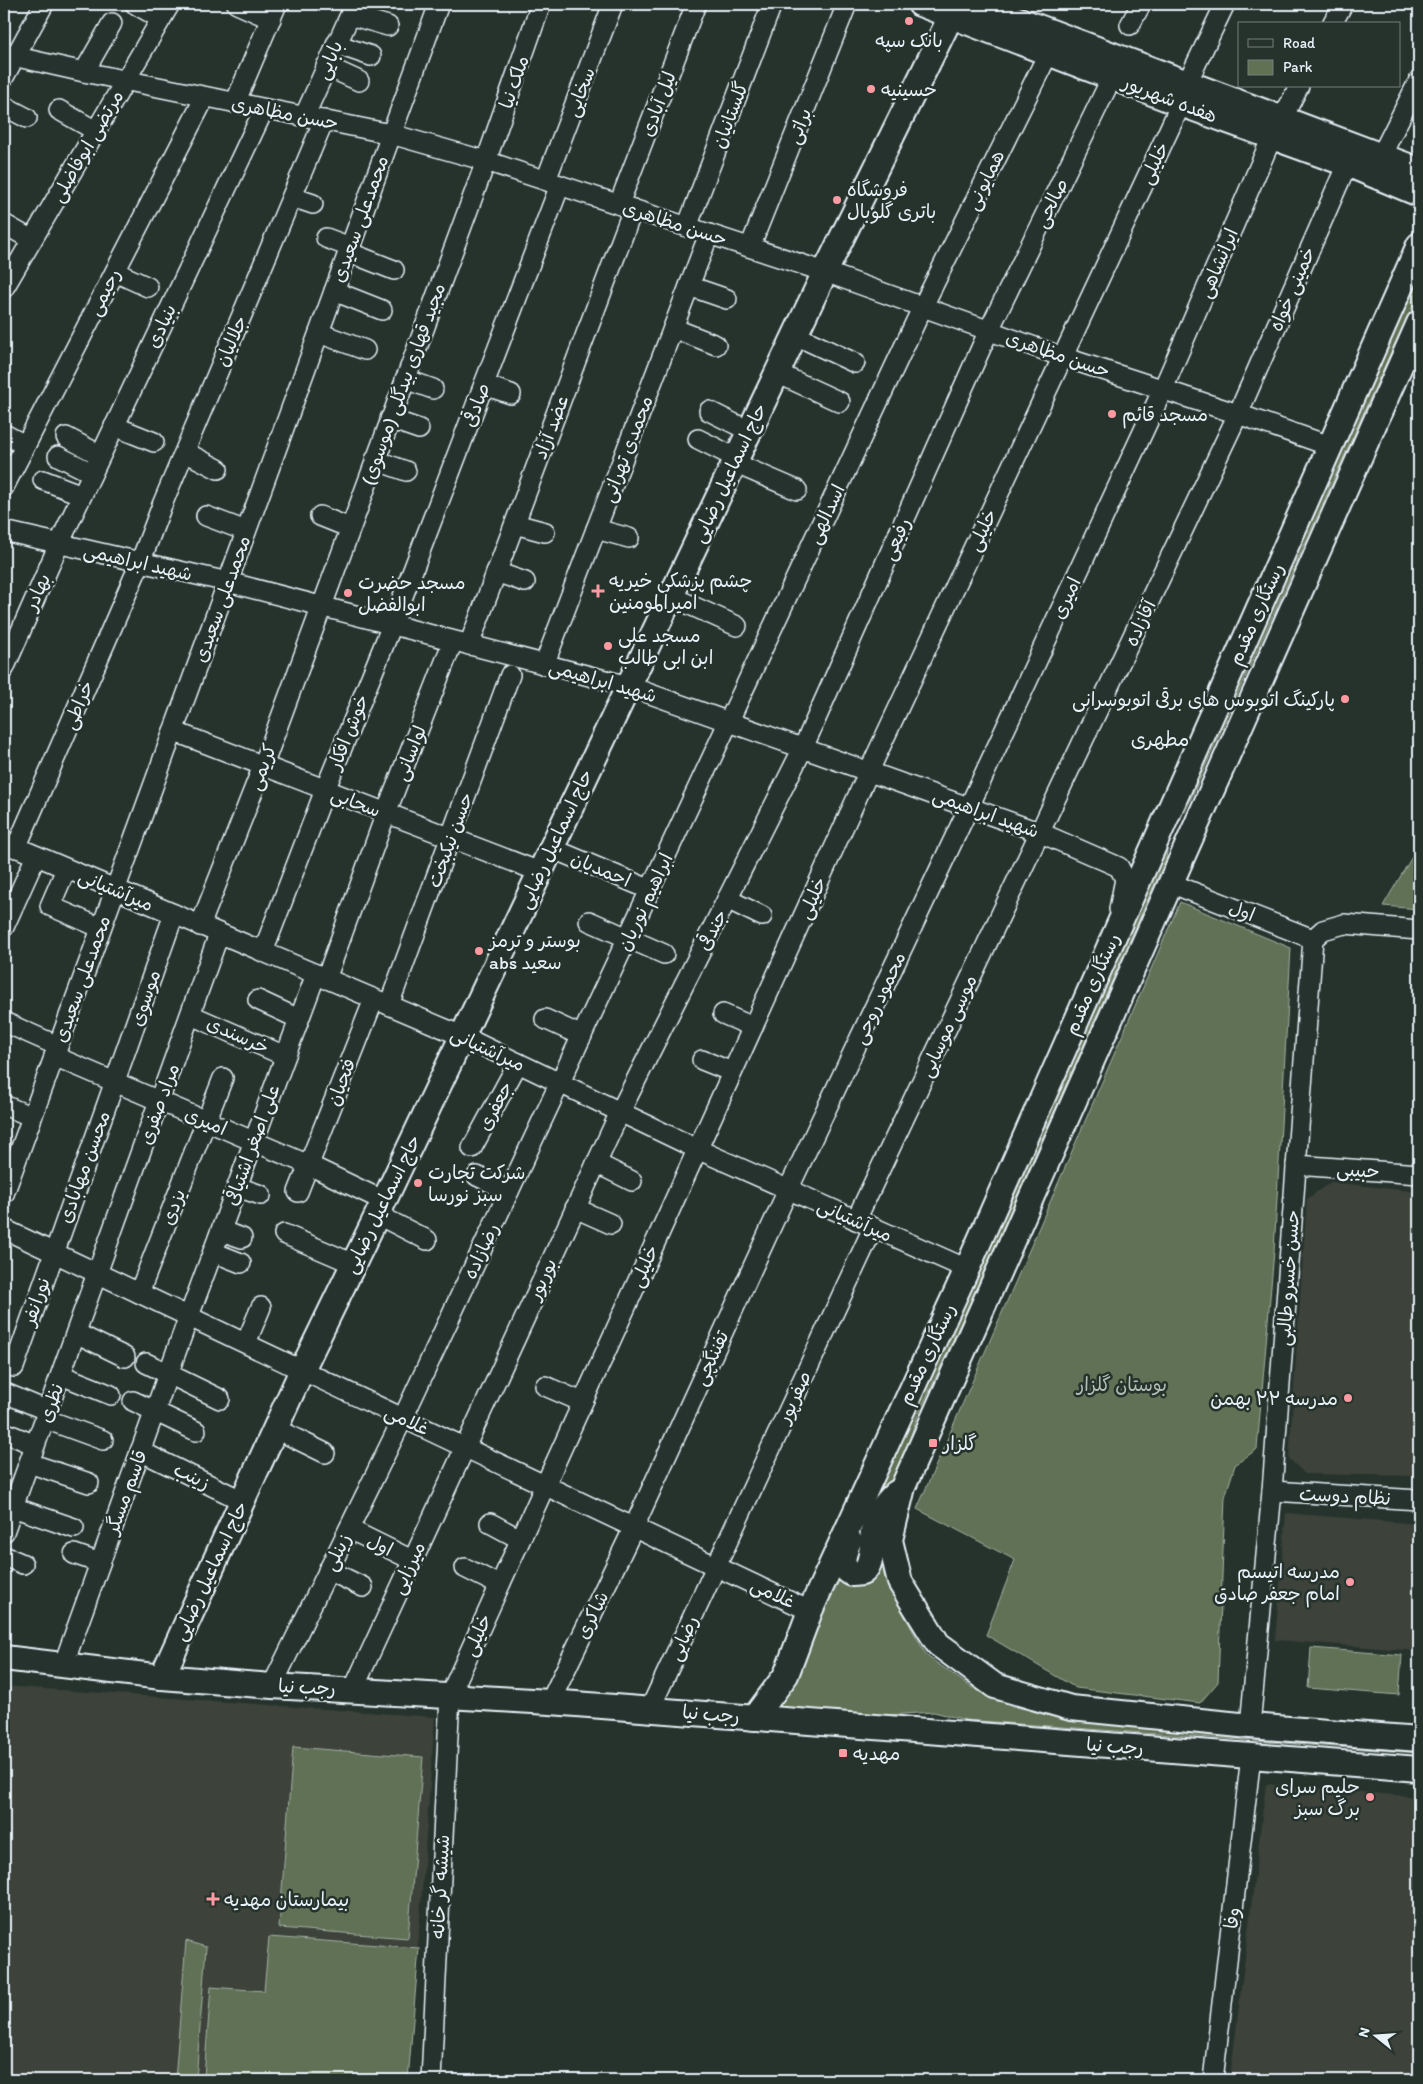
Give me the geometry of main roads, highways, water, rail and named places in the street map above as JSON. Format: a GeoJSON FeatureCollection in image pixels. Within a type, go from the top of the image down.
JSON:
{"type":"FeatureCollection","features":[{"type":"Feature","properties":{"kind":"main road","name":"هفده شهریور"},"geometry":{"type":"LineString","coordinates":[[920,4],[954,9],[1048,54],[1112,77],[1184,94]]}},
{"type":"Feature","properties":{"kind":"main road","name":"هفده شهریور"},"geometry":{"type":"LineString","coordinates":[[977,4],[1184,94],[1277,128],[1381,156],[1419,170]]}},
{"type":"Feature","properties":{"kind":"main road","name":"حاج اسماعیل رضایی"},"geometry":{"type":"LineString","coordinates":[[162,1677],[302,1370],[381,1208],[825,272],[954,9]]}},
{"type":"Feature","properties":{"kind":"main road","name":"هفده شهریور"},"geometry":{"type":"LineString","coordinates":[[1277,128],[1347,164],[1419,194]]}},
{"type":"Feature","properties":{"kind":"main road","name":"رستگاری مقدم"},"geometry":{"type":"LineString","coordinates":[[754,1718],[786,1675],[810,1611],[967,1269],[1419,244]]}},
{"type":"Feature","properties":{"kind":"main road","name":"رستگاری مقدم"},"geometry":{"type":"LineString","coordinates":[[1071,1708],[996,1686],[938,1644],[900,1582],[890,1540],[903,1487],[1419,322]]}},
{"type":"Feature","properties":{"kind":"main road"},"geometry":{"type":"LineString","coordinates":[[1161,829],[1189,841]]}},
{"type":"Feature","properties":{"kind":"main road"},"geometry":{"type":"LineString","coordinates":[[864,1493],[842,1562],[847,1571],[852,1574],[862,1573],[869,1564],[874,1529],[886,1502],[903,1487]]}},
{"type":"Feature","properties":{"kind":"main road","name":"رجب نیا"},"geometry":{"type":"LineString","coordinates":[[4,1658],[162,1677],[272,1686],[450,1695],[650,1709],[1419,1769]]}},
{"type":"Feature","properties":{"kind":"main road","name":"رجب نیا"},"geometry":{"type":"LineString","coordinates":[[1071,1708],[1250,1726],[1419,1739]]}},
{"type":"Feature","properties":{"kind":"place","name":"بانک سپه"},"geometry":{"type":"Point","coordinates":[909,21]}},
{"type":"Feature","properties":{"kind":"place","name":"حسینیه"},"geometry":{"type":"Point","coordinates":[871,89]}},
{"type":"Feature","properties":{"kind":"place","name":"فروشگاه باتری گلوبال"},"geometry":{"type":"Point","coordinates":[837,200]}},
{"type":"Feature","properties":{"kind":"place","name":"مسجد قائم"},"geometry":{"type":"Point","coordinates":[1112,414]}},
{"type":"Feature","properties":{"kind":"place","name":"چشم پزشکی خیریه امیرالمومنین"},"geometry":{"type":"Point","coordinates":[598,591]}},
{"type":"Feature","properties":{"kind":"place","name":"مسجد حضرت ابوالفضل"},"geometry":{"type":"Point","coordinates":[348,593]}},
{"type":"Feature","properties":{"kind":"place","name":"مسجد علی ابن ابی طالب"},"geometry":{"type":"Point","coordinates":[608,646]}},
{"type":"Feature","properties":{"kind":"place","name":"پارکینگ اتوبوس های برقی اتوبوسرانی"},"geometry":{"type":"Point","coordinates":[1345,699]}},
{"type":"Feature","properties":{"kind":"place","name":"بوستر و ترمز abs سعید"},"geometry":{"type":"Point","coordinates":[479,951]}},
{"type":"Feature","properties":{"kind":"place","name":"شرکت تجارت سبز نورسا"},"geometry":{"type":"Point","coordinates":[418,1183]}},
{"type":"Feature","properties":{"kind":"place","name":"مدرسه ۲۲ بهمن"},"geometry":{"type":"Point","coordinates":[1348,1398]}},
{"type":"Feature","properties":{"kind":"place","name":"گلزار"},"geometry":{"type":"Point","coordinates":[933,1443]}},
{"type":"Feature","properties":{"kind":"place","name":"مدرسه اتیسم امام جعفر صادق"},"geometry":{"type":"Point","coordinates":[1350,1582]}},
{"type":"Feature","properties":{"kind":"place","name":"مهدیه"},"geometry":{"type":"Point","coordinates":[843,1753]}},
{"type":"Feature","properties":{"kind":"place","name":"حلیم سرای برگ سبز"},"geometry":{"type":"Point","coordinates":[1370,1797]}},
{"type":"Feature","properties":{"kind":"place","name":"بیمارستان مهدیه"},"geometry":{"type":"Point","coordinates":[213,1899]}},
{"type":"Feature","properties":{"kind":"district","name":"مطهری"},"geometry":{"type":"Point","coordinates":[1160,739]}},
{"type":"Feature","properties":{"kind":"park label","name":"بوستان گلزار"},"geometry":{"type":"Point","coordinates":[1122,1384]}}]}
